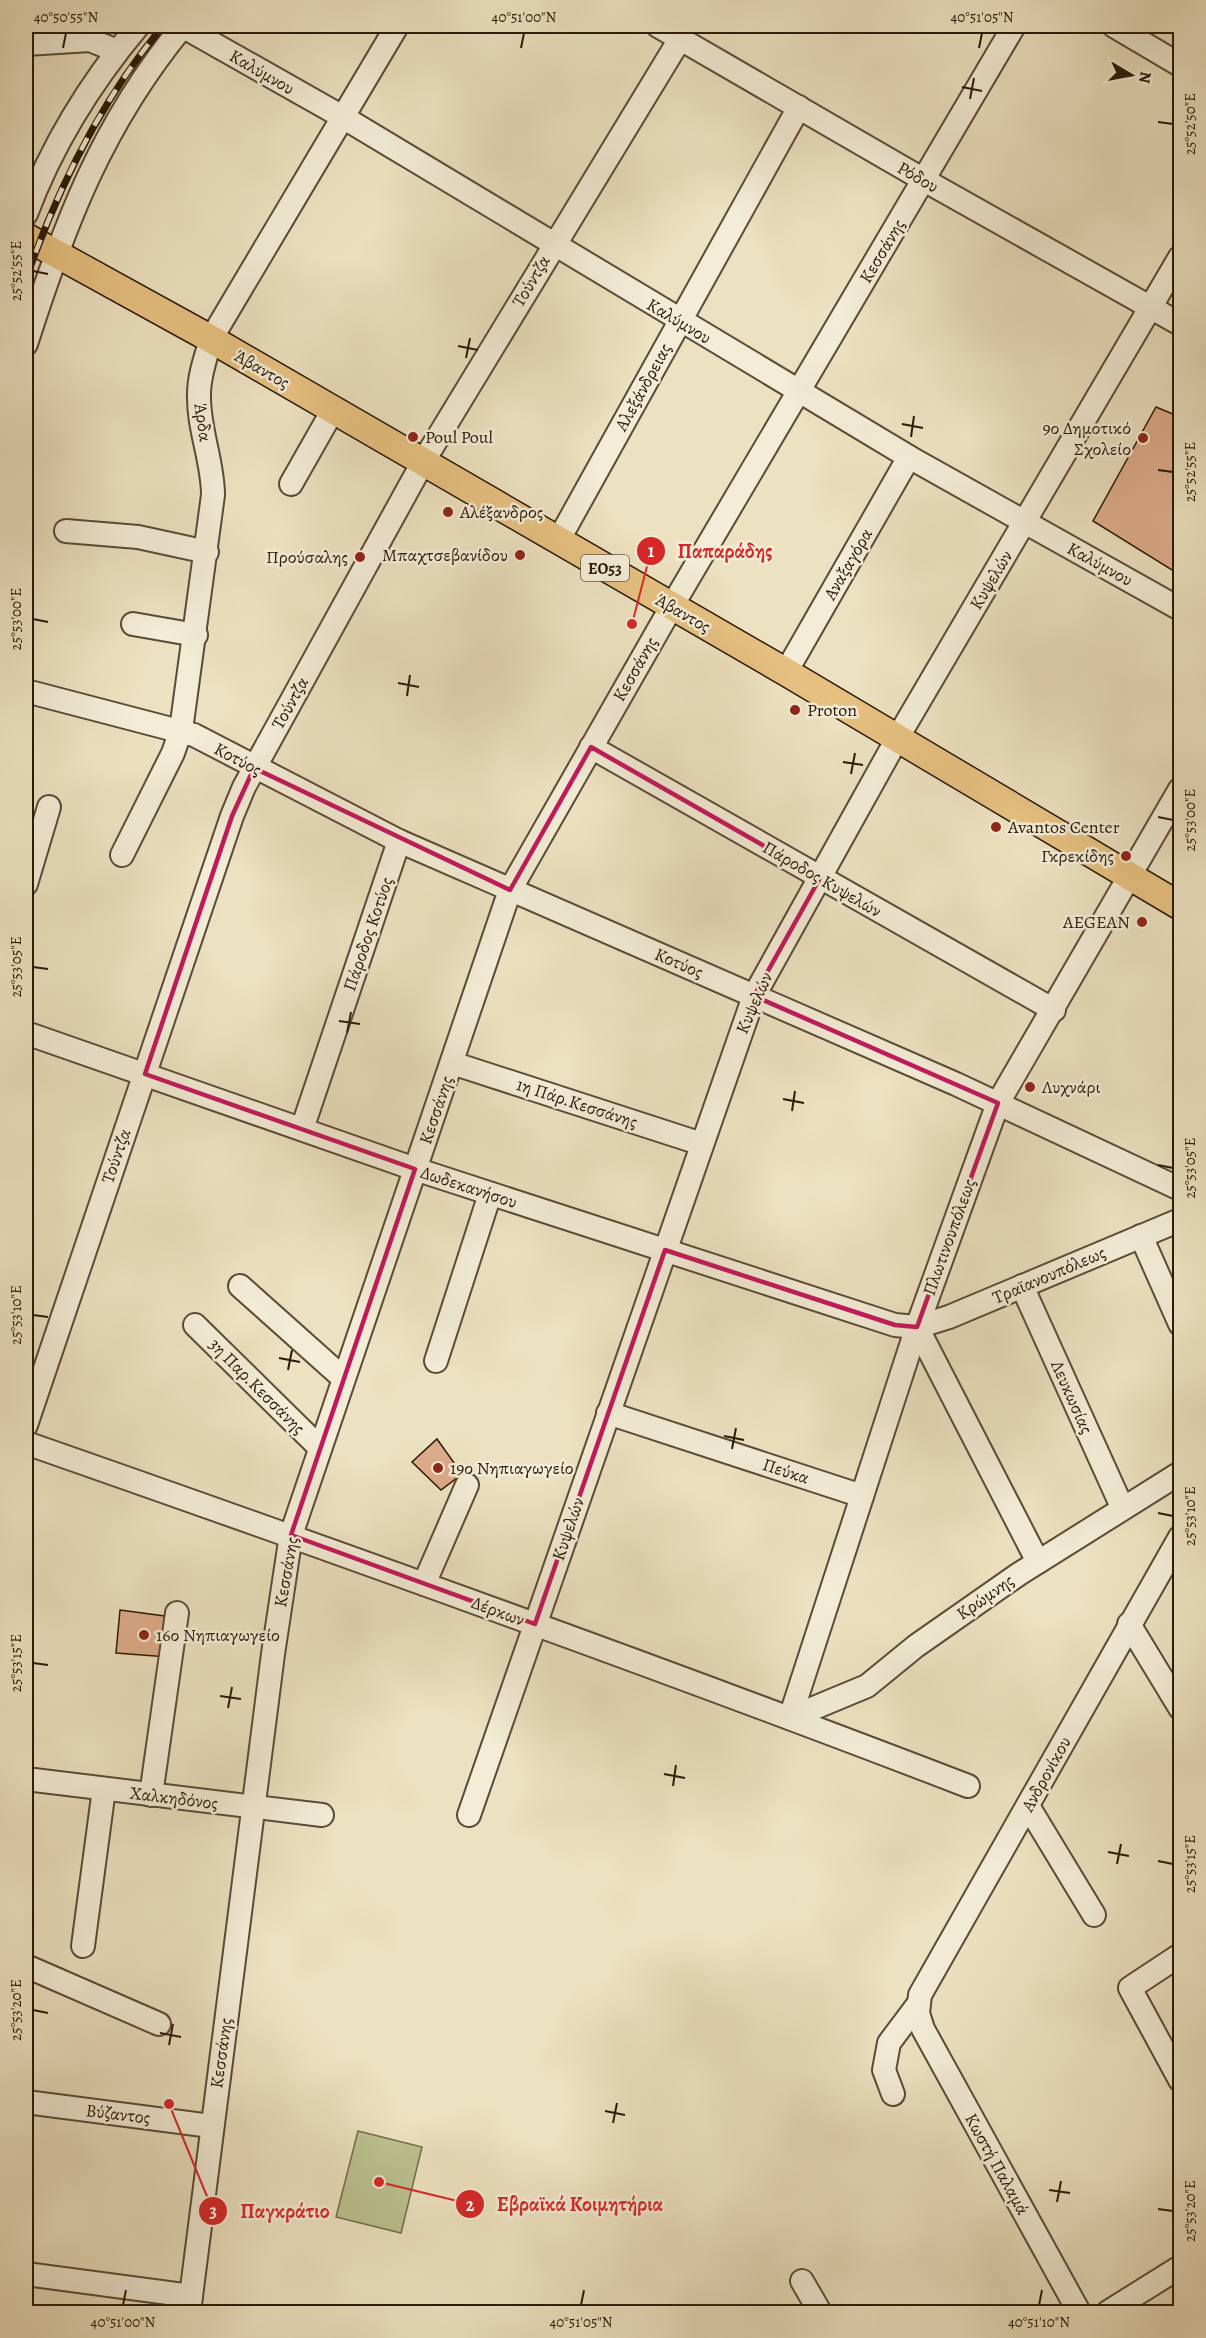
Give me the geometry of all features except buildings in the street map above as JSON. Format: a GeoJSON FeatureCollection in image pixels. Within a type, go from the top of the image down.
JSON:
{"type":"FeatureCollection","features":[{"type":"Feature","properties":{"kind":"main road","name":"Άβαντος"},"geometry":{"type":"LineString","coordinates":[[26,237],[211,339],[786,672],[1180,906]]}},
{"type":"Feature","properties":{"kind":"street"},"geometry":{"type":"LineString","coordinates":[[26,214],[44,170],[65,130],[117,51],[138,26]]}},
{"type":"Feature","properties":{"kind":"street"},"geometry":{"type":"LineString","coordinates":[[26,344],[55,252],[82,189],[112,128],[145,74],[182,26]]}},
{"type":"Feature","properties":{"kind":"street","name":"Καλύμνου"},"geometry":{"type":"LineString","coordinates":[[182,26],[341,116],[680,322],[799,390],[909,457],[1180,609]]}},
{"type":"Feature","properties":{"kind":"street","name":"Άρδα"},"geometry":{"type":"LineString","coordinates":[[122,855],[173,753],[181,730],[207,552],[213,476],[202,431],[199,395],[201,373],[211,339],[341,116],[397,26]]}},
{"type":"Feature","properties":{"kind":"street","name":"Ρόδου"},"geometry":{"type":"LineString","coordinates":[[658,26],[924,180],[1180,324]]}},
{"type":"Feature","properties":{"kind":"street","name":"Κεσσάνης"},"geometry":{"type":"LineString","coordinates":[[190,2304],[211,2126],[291,1535],[510,890],[672,606],[1014,26]]}},
{"type":"Feature","properties":{"kind":"street"},"geometry":{"type":"LineString","coordinates":[[1114,26],[1180,65]]}},
{"type":"Feature","properties":{"kind":"street"},"geometry":{"type":"LineString","coordinates":[[26,45],[90,33],[117,51]]}},
{"type":"Feature","properties":{"kind":"street","name":"Τούντζα"},"geometry":{"type":"LineString","coordinates":[[26,1425],[232,816],[254,768],[423,462],[680,39]]}},
{"type":"Feature","properties":{"kind":"street","name":"Αλεξάνδρειας"},"geometry":{"type":"LineString","coordinates":[[558,541],[799,107]]}},
{"type":"Feature","properties":{"kind":"street","name":"Κυψελών"},"geometry":{"type":"LineString","coordinates":[[469,1815],[754,996],[898,737],[1180,257]]}},
{"type":"Feature","properties":{"kind":"street"},"geometry":{"type":"LineString","coordinates":[[291,484],[333,410]]}},
{"type":"Feature","properties":{"kind":"street","name":"Αναξαγόρα"},"geometry":{"type":"LineString","coordinates":[[786,672],[909,457]]}},
{"type":"Feature","properties":{"kind":"street"},"geometry":{"type":"LineString","coordinates":[[66,531],[138,537],[207,552]]}},
{"type":"Feature","properties":{"kind":"street"},"geometry":{"type":"LineString","coordinates":[[133,624],[196,635]]}},
{"type":"Feature","properties":{"kind":"street","name":"Κοτύος"},"geometry":{"type":"LineString","coordinates":[[26,691],[181,730],[399,841],[998,1103],[1180,1189]]}},
{"type":"Feature","properties":{"kind":"street","name":"Πάροδος Κυψελών"},"geometry":{"type":"LineString","coordinates":[[591,747],[1054,1010]]}},
{"type":"Feature","properties":{"kind":"street","name":"Πλωτινουπόλεως"},"geometry":{"type":"LineString","coordinates":[[790,1718],[917,1327],[998,1103],[1054,1010],[1180,789]]}},
{"type":"Feature","properties":{"kind":"street"},"geometry":{"type":"LineString","coordinates":[[26,884],[49,807]]}},
{"type":"Feature","properties":{"kind":"street","name":"Πάροδος Κοτύος"},"geometry":{"type":"LineString","coordinates":[[302,1130],[399,841]]}},
{"type":"Feature","properties":{"kind":"street","name":"Δωδεκανήσου"},"geometry":{"type":"LineString","coordinates":[[26,1033],[490,1194],[894,1325],[917,1327]]}},
{"type":"Feature","properties":{"kind":"street","name":"1η Πάρ.Κεσσάνης"},"geometry":{"type":"LineString","coordinates":[[452,1063],[702,1144]]}},
{"type":"Feature","properties":{"kind":"street"},"geometry":{"type":"LineString","coordinates":[[436,1361],[490,1194]]}},
{"type":"Feature","properties":{"kind":"street","name":"Τραϊανουπόλεως"},"geometry":{"type":"LineString","coordinates":[[917,1327],[949,1317],[1180,1220]]}},
{"type":"Feature","properties":{"kind":"street"},"geometry":{"type":"LineString","coordinates":[[1141,1236],[1180,1324]]}},
{"type":"Feature","properties":{"kind":"street"},"geometry":{"type":"LineString","coordinates":[[240,1286],[343,1378]]}},
{"type":"Feature","properties":{"kind":"street","name":"Λευκωσίας"},"geometry":{"type":"LineString","coordinates":[[1022,1286],[1122,1507]]}},
{"type":"Feature","properties":{"kind":"street","name":"3η Παρ.Κεσσάνης"},"geometry":{"type":"LineString","coordinates":[[195,1325],[319,1447]]}},
{"type":"Feature","properties":{"kind":"street"},"geometry":{"type":"LineString","coordinates":[[917,1327],[1038,1562]]}},
{"type":"Feature","properties":{"kind":"street","name":"Πεύκα"},"geometry":{"type":"LineString","coordinates":[[608,1413],[862,1496]]}},
{"type":"Feature","properties":{"kind":"street","name":"Δέρκων"},"geometry":{"type":"LineString","coordinates":[[26,1443],[291,1535],[790,1718],[968,1786]]}},
{"type":"Feature","properties":{"kind":"street","name":"Κρώμνης"},"geometry":{"type":"LineString","coordinates":[[790,1718],[867,1686],[924,1640],[1038,1562],[1122,1507],[1180,1473]]}},
{"type":"Feature","properties":{"kind":"street"},"geometry":{"type":"LineString","coordinates":[[424,1584],[467,1485]]}},
{"type":"Feature","properties":{"kind":"street","name":"Ανδρονίκου"},"geometry":{"type":"LineString","coordinates":[[893,2094],[884,2070],[889,2043],[919,2008],[920,1995],[1180,1537]]}},
{"type":"Feature","properties":{"kind":"street"},"geometry":{"type":"LineString","coordinates":[[151,1795],[177,1613]]}},
{"type":"Feature","properties":{"kind":"street"},"geometry":{"type":"LineString","coordinates":[[1129,1624],[1180,1707]]}},
{"type":"Feature","properties":{"kind":"street","name":"Χαλκηδόνος"},"geometry":{"type":"LineString","coordinates":[[26,1779],[322,1815]]}},
{"type":"Feature","properties":{"kind":"street"},"geometry":{"type":"LineString","coordinates":[[83,1946],[104,1789]]}},
{"type":"Feature","properties":{"kind":"street"},"geometry":{"type":"LineString","coordinates":[[1028,1806],[1094,1915]]}},
{"type":"Feature","properties":{"kind":"street"},"geometry":{"type":"LineString","coordinates":[[1180,1955],[1130,1988],[1180,2080]]}},
{"type":"Feature","properties":{"kind":"street"},"geometry":{"type":"LineString","coordinates":[[26,1966],[159,2024]]}},
{"type":"Feature","properties":{"kind":"street","name":"Κωστή Παλαμά"},"geometry":{"type":"LineString","coordinates":[[919,2008],[923,2029],[1079,2313]]}},
{"type":"Feature","properties":{"kind":"street","name":"Βύζαντος"},"geometry":{"type":"LineString","coordinates":[[26,2102],[211,2126]]}},
{"type":"Feature","properties":{"kind":"street"},"geometry":{"type":"LineString","coordinates":[[1108,2313],[1180,2267]]}},
{"type":"Feature","properties":{"kind":"street"},"geometry":{"type":"LineString","coordinates":[[26,2274],[190,2304]]}},
{"type":"Feature","properties":{"kind":"street"},"geometry":{"type":"LineString","coordinates":[[802,2281],[820,2313]]}},
{"type":"Feature","properties":{"kind":"highlighted area"},"geometry":{"type":"Polygon","coordinates":[[[591,747],[820,878],[754,996],[998,1103],[917,1327],[895,1325],[665,1250],[535,1624],[291,1535],[415,1169],[145,1074],[232,816],[254,768],[510,890],[591,747]]]}},
{"type":"Feature","properties":{"kind":"green space"},"geometry":{"type":"Polygon","coordinates":[[[358,2131],[422,2147],[401,2233],[336,2217],[358,2131]]]}},
{"type":"Feature","properties":{"kind":"railway"},"geometry":{"type":"LineString","coordinates":[[26,279],[52,211],[83,146],[120,84],[163,26]]}},
{"type":"Feature","properties":{"kind":"place","name":"Poul Poul"},"geometry":{"type":"Point","coordinates":[413,437]}},
{"type":"Feature","properties":{"kind":"place","name":"9ο Δημοτικό Σχολείο"},"geometry":{"type":"Point","coordinates":[1143,438]}},
{"type":"Feature","properties":{"kind":"place","name":"Αλέξανδρος"},"geometry":{"type":"Point","coordinates":[448,512]}},
{"type":"Feature","properties":{"kind":"place","name":"Μπαχτσεβανίδου"},"geometry":{"type":"Point","coordinates":[520,555]}},
{"type":"Feature","properties":{"kind":"place","name":"Προύσαλης"},"geometry":{"type":"Point","coordinates":[360,557]}},
{"type":"Feature","properties":{"kind":"place","name":"Παπαράδης"},"geometry":{"type":"Point","coordinates":[632,624]}},
{"type":"Feature","properties":{"kind":"place","name":"Proton"},"geometry":{"type":"Point","coordinates":[795,710]}},
{"type":"Feature","properties":{"kind":"place","name":"Avantos Center"},"geometry":{"type":"Point","coordinates":[996,827]}},
{"type":"Feature","properties":{"kind":"place","name":"Γκρεκίδης"},"geometry":{"type":"Point","coordinates":[1126,856]}},
{"type":"Feature","properties":{"kind":"place","name":"AEGEAN"},"geometry":{"type":"Point","coordinates":[1142,922]}},
{"type":"Feature","properties":{"kind":"place","name":"Λυχνάρι"},"geometry":{"type":"Point","coordinates":[1030,1087]}},
{"type":"Feature","properties":{"kind":"place","name":"19ο Νηπιαγωγείο"},"geometry":{"type":"Point","coordinates":[438,1468]}},
{"type":"Feature","properties":{"kind":"place","name":"16ο Νηπιαγωγείο"},"geometry":{"type":"Point","coordinates":[144,1635]}},
{"type":"Feature","properties":{"kind":"place","name":"Παγκράτιο"},"geometry":{"type":"Point","coordinates":[169,2104]}},
{"type":"Feature","properties":{"kind":"place","name":"Εβραϊκά Κοιμητήρια"},"geometry":{"type":"Point","coordinates":[379,2182]}}]}
